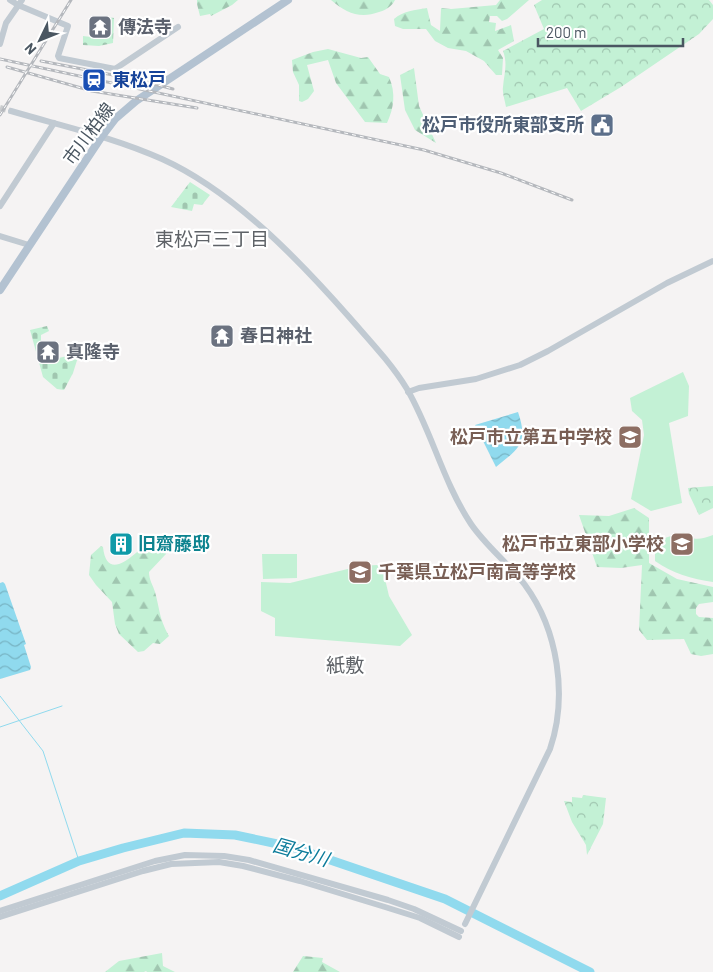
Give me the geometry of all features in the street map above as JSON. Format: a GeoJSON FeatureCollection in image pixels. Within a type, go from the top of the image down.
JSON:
{"type":"FeatureCollection","features":[{"type":"Feature","properties":{"kind":"main road","name":"市川柏線"},"geometry":{"type":"LineString","coordinates":[[0,290],[115,119],[136,101],[288,0]]}},
{"type":"Feature","properties":{"kind":"street"},"geometry":{"type":"LineString","coordinates":[[10,0],[68,26],[58,56],[59,58],[115,69],[178,28]]}},
{"type":"Feature","properties":{"kind":"street"},"geometry":{"type":"LineString","coordinates":[[0,44],[6,23],[20,3]]}},
{"type":"Feature","properties":{"kind":"street"},"geometry":{"type":"LineString","coordinates":[[11,111],[102,136],[138,148],[169,162],[230,200],[310,273],[385,358],[408,392],[460,505],[486,543],[525,585],[539,609],[556,663],[559,696],[554,735],[550,749],[465,924]]}},
{"type":"Feature","properties":{"kind":"street"},"geometry":{"type":"LineString","coordinates":[[0,206],[54,123]]}},
{"type":"Feature","properties":{"kind":"street"},"geometry":{"type":"LineString","coordinates":[[0,236],[29,246]]}},
{"type":"Feature","properties":{"kind":"street"},"geometry":{"type":"LineString","coordinates":[[408,392],[419,388],[476,380],[520,365],[667,283],[713,261]]}},
{"type":"Feature","properties":{"kind":"street"},"geometry":{"type":"LineString","coordinates":[[0,911],[155,861],[185,855],[224,856],[249,860],[388,900],[414,909],[460,934],[420,918],[300,881],[243,866],[219,862],[171,864],[143,871],[0,917]]}},
{"type":"Feature","properties":{"kind":"green space"},"geometry":{"type":"Polygon","coordinates":[[[197,0],[238,0],[211,16],[210,14],[200,16],[197,0]]]}},
{"type":"Feature","properties":{"kind":"green space"},"geometry":{"type":"Polygon","coordinates":[[[331,0],[395,0],[384,10],[372,14],[359,15],[342,8],[331,0]]]}},
{"type":"Feature","properties":{"kind":"green space"},"geometry":{"type":"Polygon","coordinates":[[[500,0],[529,0],[507,19],[502,21],[497,16],[490,16],[489,22],[496,23],[495,31],[511,25],[514,41],[498,50],[503,58],[502,75],[496,75],[484,61],[466,51],[448,48],[435,41],[426,29],[403,29],[395,26],[394,19],[401,14],[427,8],[431,25],[440,31],[441,8],[451,9],[496,5],[500,0]]]}},
{"type":"Feature","properties":{"kind":"green space"},"geometry":{"type":"Polygon","coordinates":[[[542,0],[709,0],[713,5],[713,19],[699,34],[621,87],[581,111],[567,88],[506,107],[503,92],[505,65],[503,51],[544,29],[534,5],[542,0]]]}},
{"type":"Feature","properties":{"kind":"green space"},"geometry":{"type":"Polygon","coordinates":[[[108,17],[114,18],[113,43],[99,46],[83,45],[83,36],[91,37],[92,31],[102,34],[108,17]]]}},
{"type":"Feature","properties":{"kind":"green space"},"geometry":{"type":"Polygon","coordinates":[[[328,49],[361,58],[368,57],[380,74],[389,77],[393,89],[393,100],[387,123],[365,122],[336,83],[328,60],[307,65],[314,91],[308,99],[302,102],[299,101],[299,85],[293,72],[292,60],[313,52],[328,49]]]}},
{"type":"Feature","properties":{"kind":"green space"},"geometry":{"type":"Polygon","coordinates":[[[414,68],[419,106],[436,143],[415,130],[405,110],[400,75],[414,68]]]}},
{"type":"Feature","properties":{"kind":"green space"},"geometry":{"type":"Polygon","coordinates":[[[190,182],[210,195],[202,205],[194,204],[192,211],[171,207],[190,182]]]}},
{"type":"Feature","properties":{"kind":"green space"},"geometry":{"type":"Polygon","coordinates":[[[47,326],[49,331],[41,335],[40,343],[43,359],[79,354],[73,373],[64,390],[57,389],[43,377],[30,330],[47,326]]]}},
{"type":"Feature","properties":{"kind":"green space"},"geometry":{"type":"Polygon","coordinates":[[[683,372],[689,386],[688,416],[669,423],[682,503],[651,511],[631,499],[644,435],[642,420],[632,411],[630,398],[683,372]]]}},
{"type":"Feature","properties":{"kind":"green space"},"geometry":{"type":"Polygon","coordinates":[[[713,486],[713,508],[699,515],[688,488],[713,486]]]}},
{"type":"Feature","properties":{"kind":"green space"},"geometry":{"type":"Polygon","coordinates":[[[634,508],[649,518],[649,563],[677,579],[713,587],[713,602],[699,604],[696,608],[696,614],[699,617],[713,618],[713,654],[701,656],[691,654],[684,639],[647,640],[639,630],[642,565],[621,568],[597,567],[579,515],[609,516],[634,508]]]}},
{"type":"Feature","properties":{"kind":"green space"},"geometry":{"type":"Polygon","coordinates":[[[684,532],[694,538],[713,535],[713,582],[682,575],[655,561],[655,541],[684,532]]]}},
{"type":"Feature","properties":{"kind":"green space"},"geometry":{"type":"Polygon","coordinates":[[[151,539],[163,546],[166,554],[149,572],[161,619],[169,636],[160,644],[153,643],[144,651],[138,652],[119,634],[115,624],[112,602],[89,575],[91,555],[101,546],[110,564],[117,565],[132,557],[151,539]]]}},
{"type":"Feature","properties":{"kind":"green space"},"geometry":{"type":"Polygon","coordinates":[[[262,554],[297,554],[297,578],[263,579],[262,554]]]}},
{"type":"Feature","properties":{"kind":"green space"},"geometry":{"type":"Polygon","coordinates":[[[360,566],[382,566],[389,596],[412,635],[400,646],[275,636],[275,618],[261,611],[261,582],[290,583],[360,566]]]}},
{"type":"Feature","properties":{"kind":"green space"},"geometry":{"type":"Polygon","coordinates":[[[583,795],[606,798],[603,824],[587,855],[586,845],[572,822],[564,801],[572,802],[572,797],[582,798],[583,795]]]}},
{"type":"Feature","properties":{"kind":"green space"},"geometry":{"type":"Polygon","coordinates":[[[162,953],[163,966],[175,972],[105,972],[119,961],[162,953]]]}},
{"type":"Feature","properties":{"kind":"green space"},"geometry":{"type":"Polygon","coordinates":[[[303,956],[323,958],[322,962],[340,972],[293,972],[303,956]]]}},
{"type":"Feature","properties":{"kind":"water"},"geometry":{"type":"Polygon","coordinates":[[[518,412],[522,439],[516,450],[496,467],[475,425],[518,412]]]}},
{"type":"Feature","properties":{"kind":"water"},"geometry":{"type":"Polygon","coordinates":[[[3,582],[26,644],[24,645],[31,667],[30,670],[0,679],[0,583],[3,582]]]}},
{"type":"Feature","properties":{"kind":"waterway"},"geometry":{"type":"LineString","coordinates":[[0,696],[43,751],[79,861]]}},
{"type":"Feature","properties":{"kind":"waterway"},"geometry":{"type":"LineString","coordinates":[[0,727],[62,706]]}},
{"type":"Feature","properties":{"kind":"waterway","name":"国分川"},"geometry":{"type":"LineString","coordinates":[[0,896],[79,861],[123,848],[184,833],[235,835],[292,847],[445,899],[590,972]]}},
{"type":"Feature","properties":{"kind":"tunnel"},"geometry":{"type":"LineString","coordinates":[[0,108],[11,111]]}},
{"type":"Feature","properties":{"kind":"railway"},"geometry":{"type":"LineString","coordinates":[[0,115],[71,0]]}},
{"type":"Feature","properties":{"kind":"railway"},"geometry":{"type":"LineString","coordinates":[[0,59],[424,150],[501,173],[572,200]]}},
{"type":"Feature","properties":{"kind":"railway"},"geometry":{"type":"LineString","coordinates":[[41,61],[139,80],[173,89]]}},
{"type":"Feature","properties":{"kind":"railway"},"geometry":{"type":"LineString","coordinates":[[7,67],[92,91],[197,108]]}},
{"type":"Feature","properties":{"kind":"place","name":"傳法寺"},"geometry":{"type":"Point","coordinates":[100,27]}},
{"type":"Feature","properties":{"kind":"place","name":"東松戸"},"geometry":{"type":"Point","coordinates":[94,80]}},
{"type":"Feature","properties":{"kind":"place","name":"松戸市役所東部支所"},"geometry":{"type":"Point","coordinates":[602,125]}},
{"type":"Feature","properties":{"kind":"place","name":"春日神社"},"geometry":{"type":"Point","coordinates":[222,336]}},
{"type":"Feature","properties":{"kind":"place","name":"真隆寺"},"geometry":{"type":"Point","coordinates":[48,352]}},
{"type":"Feature","properties":{"kind":"place","name":"松戸市立第五中学校"},"geometry":{"type":"Point","coordinates":[630,437]}},
{"type":"Feature","properties":{"kind":"place","name":"旧齋藤邸"},"geometry":{"type":"Point","coordinates":[121,544]}},
{"type":"Feature","properties":{"kind":"place","name":"松戸市立東部小学校"},"geometry":{"type":"Point","coordinates":[682,544]}},
{"type":"Feature","properties":{"kind":"place","name":"千葉県立松戸南高等学校"},"geometry":{"type":"Point","coordinates":[360,572]}},
{"type":"Feature","properties":{"kind":"district","name":"東松戸三丁目"},"geometry":{"type":"Point","coordinates":[212,239]}},
{"type":"Feature","properties":{"kind":"district","name":"紙敷"},"geometry":{"type":"Point","coordinates":[345,665]}}]}
